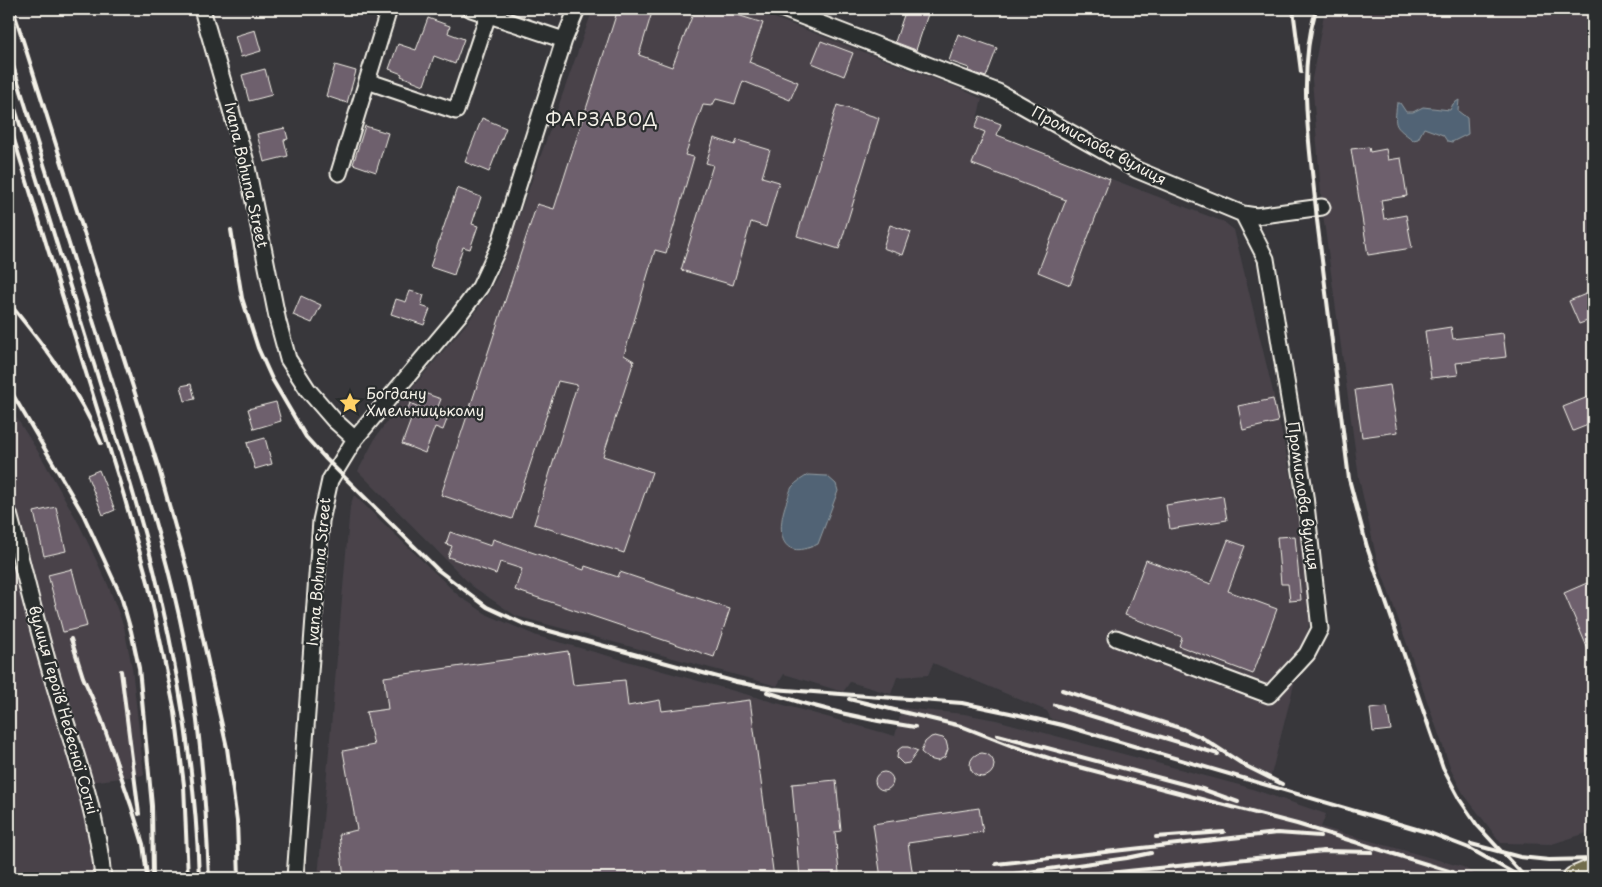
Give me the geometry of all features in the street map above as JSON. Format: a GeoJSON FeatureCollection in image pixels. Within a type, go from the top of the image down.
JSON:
{"type":"FeatureCollection","features":[{"type":"Feature","properties":{"kind":"highway"},"geometry":{"type":"LineString","coordinates":[[1574,878],[1593,870]]}},
{"type":"Feature","properties":{"kind":"street","name":"Ivana Bohuna Street"},"geometry":{"type":"LineString","coordinates":[[202,9],[246,162],[278,322],[288,359],[308,390],[334,420],[355,439],[330,480],[321,521],[295,878]]}},
{"type":"Feature","properties":{"kind":"street"},"geometry":{"type":"LineString","coordinates":[[339,174],[390,9]]}},
{"type":"Feature","properties":{"kind":"street"},"geometry":{"type":"LineString","coordinates":[[471,9],[564,40]]}},
{"type":"Feature","properties":{"kind":"street"},"geometry":{"type":"LineString","coordinates":[[355,439],[459,315],[480,287],[499,246],[564,40],[577,9]]}},
{"type":"Feature","properties":{"kind":"street","name":"Промислова вулиця"},"geometry":{"type":"LineString","coordinates":[[784,9],[998,92],[1137,170],[1243,214],[1266,259],[1305,496],[1320,629],[1307,654],[1268,695],[1116,638]]}},
{"type":"Feature","properties":{"kind":"street"},"geometry":{"type":"LineString","coordinates":[[367,82],[456,111],[488,15]]}},
{"type":"Feature","properties":{"kind":"street"},"geometry":{"type":"LineString","coordinates":[[1243,214],[1256,216],[1322,207]]}},
{"type":"Feature","properties":{"kind":"street","name":"вулиця Героїв Небесної Сотні"},"geometry":{"type":"LineString","coordinates":[[9,514],[52,679],[83,774],[102,860],[103,878]]}},
{"type":"Feature","properties":{"kind":"street"},"geometry":{"type":"LineString","coordinates":[[9,546],[15,549],[21,559]]}},
{"type":"Feature","properties":{"kind":"shaded area"},"geometry":{"type":"Polygon","coordinates":[[[593,9],[751,9],[961,89],[982,99],[975,127],[1224,222],[1234,230],[1273,392],[1292,481],[1312,613],[1269,783],[1208,767],[1051,719],[1047,711],[933,663],[928,675],[897,677],[891,694],[850,682],[843,692],[784,674],[777,686],[516,616],[472,586],[358,471],[376,437],[402,400],[468,322],[487,296],[497,278],[593,9]]]}},
{"type":"Feature","properties":{"kind":"shaded area"},"geometry":{"type":"Polygon","coordinates":[[[1325,9],[1593,9],[1593,831],[1552,844],[1501,843],[1463,793],[1452,772],[1376,556],[1359,478],[1322,207],[1312,79],[1325,9]]]}},
{"type":"Feature","properties":{"kind":"shaded area"},"geometry":{"type":"Polygon","coordinates":[[[9,406],[42,458],[79,524],[108,585],[124,627],[132,668],[144,775],[90,782],[9,483],[9,406]]]}},
{"type":"Feature","properties":{"kind":"shaded area"},"geometry":{"type":"Polygon","coordinates":[[[354,495],[459,596],[488,615],[537,636],[895,736],[902,708],[964,714],[996,720],[1243,786],[1326,814],[1321,827],[1463,867],[1477,876],[1475,878],[318,878],[350,507],[354,495]]]}},
{"type":"Feature","properties":{"kind":"shaded area"},"geometry":{"type":"Polygon","coordinates":[[[9,565],[16,573],[44,682],[79,775],[98,878],[9,878],[9,565]]]}},
{"type":"Feature","properties":{"kind":"water"},"geometry":{"type":"Polygon","coordinates":[[[1459,100],[1458,111],[1467,118],[1468,134],[1452,142],[1447,141],[1443,135],[1424,128],[1418,139],[1413,140],[1397,125],[1397,103],[1400,103],[1406,112],[1413,112],[1423,107],[1450,110],[1453,104],[1459,100]]]}},
{"type":"Feature","properties":{"kind":"water"},"geometry":{"type":"Polygon","coordinates":[[[808,475],[827,476],[836,484],[838,491],[818,544],[804,549],[794,549],[787,546],[781,531],[784,509],[791,488],[808,475]]]}},
{"type":"Feature","properties":{"kind":"building"},"geometry":{"type":"Polygon","coordinates":[[[618,9],[653,9],[639,55],[672,67],[695,9],[718,9],[763,23],[749,62],[798,82],[790,100],[743,81],[735,104],[716,99],[712,106],[703,105],[685,155],[694,157],[666,253],[655,250],[624,355],[634,361],[603,456],[652,472],[624,553],[534,524],[577,385],[558,381],[512,519],[441,495],[537,204],[554,209],[618,9]]]}},
{"type":"Feature","properties":{"kind":"building"},"geometry":{"type":"Polygon","coordinates":[[[906,9],[928,14],[916,50],[895,42],[906,9]]]}},
{"type":"Feature","properties":{"kind":"building"},"geometry":{"type":"Polygon","coordinates":[[[428,18],[450,26],[448,33],[464,39],[455,64],[434,56],[424,85],[389,69],[398,44],[416,50],[428,18]]]}},
{"type":"Feature","properties":{"kind":"building"},"geometry":{"type":"Polygon","coordinates":[[[255,30],[261,51],[241,57],[235,36],[255,30]]]}},
{"type":"Feature","properties":{"kind":"building"},"geometry":{"type":"Polygon","coordinates":[[[958,34],[997,48],[986,77],[968,71],[969,68],[949,61],[958,34]]]}},
{"type":"Feature","properties":{"kind":"building"},"geometry":{"type":"Polygon","coordinates":[[[821,41],[853,53],[844,76],[812,63],[821,41]]]}},
{"type":"Feature","properties":{"kind":"building"},"geometry":{"type":"Polygon","coordinates":[[[335,65],[356,71],[347,103],[326,96],[335,65]]]}},
{"type":"Feature","properties":{"kind":"building"},"geometry":{"type":"Polygon","coordinates":[[[265,69],[272,95],[249,101],[242,75],[265,69]]]}},
{"type":"Feature","properties":{"kind":"building"},"geometry":{"type":"Polygon","coordinates":[[[837,105],[879,118],[839,249],[797,236],[837,105]]]}},
{"type":"Feature","properties":{"kind":"building"},"geometry":{"type":"Polygon","coordinates":[[[980,116],[1001,124],[997,135],[1110,179],[1070,285],[1038,272],[1066,200],[972,164],[985,132],[975,128],[980,116]]]}},
{"type":"Feature","properties":{"kind":"building"},"geometry":{"type":"Polygon","coordinates":[[[482,118],[506,128],[489,172],[465,162],[482,118]]]}},
{"type":"Feature","properties":{"kind":"building"},"geometry":{"type":"Polygon","coordinates":[[[365,126],[388,133],[376,172],[353,164],[365,126]]]}},
{"type":"Feature","properties":{"kind":"building"},"geometry":{"type":"Polygon","coordinates":[[[285,128],[288,139],[284,140],[288,156],[264,162],[257,134],[285,128]]]}},
{"type":"Feature","properties":{"kind":"building"},"geometry":{"type":"Polygon","coordinates":[[[714,138],[735,145],[737,140],[770,150],[762,177],[779,182],[766,227],[751,222],[733,285],[681,270],[713,165],[706,163],[714,138]]]}},
{"type":"Feature","properties":{"kind":"building"},"geometry":{"type":"Polygon","coordinates":[[[1369,147],[1370,152],[1386,149],[1388,160],[1401,158],[1407,196],[1381,200],[1384,219],[1406,215],[1412,248],[1368,255],[1351,149],[1369,147]]]}},
{"type":"Feature","properties":{"kind":"building"},"geometry":{"type":"Polygon","coordinates":[[[457,188],[481,197],[472,224],[478,226],[470,249],[463,247],[454,275],[430,267],[457,188]]]}},
{"type":"Feature","properties":{"kind":"building"},"geometry":{"type":"Polygon","coordinates":[[[890,225],[911,232],[903,255],[883,248],[890,225]]]}},
{"type":"Feature","properties":{"kind":"building"},"geometry":{"type":"Polygon","coordinates":[[[410,291],[424,295],[421,306],[430,309],[424,325],[391,314],[396,299],[406,302],[410,291]]]}},
{"type":"Feature","properties":{"kind":"building"},"geometry":{"type":"Polygon","coordinates":[[[1593,291],[1593,319],[1579,324],[1569,301],[1593,291]]]}},
{"type":"Feature","properties":{"kind":"building"},"geometry":{"type":"Polygon","coordinates":[[[301,296],[321,305],[312,323],[293,315],[301,296]]]}},
{"type":"Feature","properties":{"kind":"building"},"geometry":{"type":"Polygon","coordinates":[[[1451,327],[1453,339],[1503,333],[1506,357],[1456,363],[1458,375],[1431,378],[1425,331],[1451,327]]]}},
{"type":"Feature","properties":{"kind":"building"},"geometry":{"type":"Polygon","coordinates":[[[191,384],[195,399],[185,401],[181,386],[191,384]]]}},
{"type":"Feature","properties":{"kind":"building"},"geometry":{"type":"Polygon","coordinates":[[[1390,385],[1398,432],[1362,437],[1355,390],[1390,385]]]}},
{"type":"Feature","properties":{"kind":"building"},"geometry":{"type":"Polygon","coordinates":[[[424,393],[441,399],[437,409],[449,414],[443,430],[435,427],[425,453],[402,444],[412,417],[406,414],[410,403],[419,407],[424,393]]]}},
{"type":"Feature","properties":{"kind":"building"},"geometry":{"type":"Polygon","coordinates":[[[1593,395],[1593,423],[1573,431],[1563,407],[1593,395]]]}},
{"type":"Feature","properties":{"kind":"building"},"geometry":{"type":"Polygon","coordinates":[[[1273,399],[1278,422],[1243,430],[1238,406],[1273,399]]]}},
{"type":"Feature","properties":{"kind":"building"},"geometry":{"type":"Polygon","coordinates":[[[276,402],[281,421],[254,429],[248,409],[276,402]]]}},
{"type":"Feature","properties":{"kind":"building"},"geometry":{"type":"Polygon","coordinates":[[[265,438],[272,464],[255,469],[247,443],[265,438]]]}},
{"type":"Feature","properties":{"kind":"building"},"geometry":{"type":"Polygon","coordinates":[[[99,470],[115,510],[103,515],[87,475],[99,470]]]}},
{"type":"Feature","properties":{"kind":"building"},"geometry":{"type":"Polygon","coordinates":[[[1223,496],[1227,520],[1170,529],[1166,505],[1223,496]]]}},
{"type":"Feature","properties":{"kind":"building"},"geometry":{"type":"Polygon","coordinates":[[[56,507],[66,551],[44,556],[34,512],[56,507]]]}},
{"type":"Feature","properties":{"kind":"building"},"geometry":{"type":"Polygon","coordinates":[[[450,532],[491,546],[493,539],[584,570],[585,566],[618,577],[620,572],[730,609],[714,657],[515,590],[522,569],[500,562],[496,574],[448,557],[452,546],[446,544],[450,532]]]}},
{"type":"Feature","properties":{"kind":"building"},"geometry":{"type":"Polygon","coordinates":[[[1295,536],[1301,600],[1290,601],[1288,584],[1281,584],[1277,537],[1295,536]]]}},
{"type":"Feature","properties":{"kind":"building"},"geometry":{"type":"Polygon","coordinates":[[[1228,540],[1245,546],[1228,591],[1277,609],[1253,674],[1179,646],[1182,637],[1125,615],[1146,560],[1211,584],[1228,540]]]}},
{"type":"Feature","properties":{"kind":"building"},"geometry":{"type":"Polygon","coordinates":[[[72,569],[87,626],[63,632],[48,575],[72,569]]]}},
{"type":"Feature","properties":{"kind":"building"},"geometry":{"type":"Polygon","coordinates":[[[1587,583],[1593,597],[1593,661],[1564,593],[1587,583]]]}},
{"type":"Feature","properties":{"kind":"building"},"geometry":{"type":"Polygon","coordinates":[[[568,651],[573,685],[625,680],[628,706],[660,700],[662,711],[750,700],[774,878],[344,878],[339,834],[357,830],[343,751],[374,745],[366,712],[388,709],[384,677],[568,651]]]}},
{"type":"Feature","properties":{"kind":"building"},"geometry":{"type":"Polygon","coordinates":[[[1387,707],[1391,730],[1373,732],[1370,709],[1387,707]]]}},
{"type":"Feature","properties":{"kind":"building"},"geometry":{"type":"Polygon","coordinates":[[[935,736],[946,741],[948,749],[945,757],[937,761],[929,759],[921,752],[925,742],[935,736]]]}},
{"type":"Feature","properties":{"kind":"building"},"geometry":{"type":"Polygon","coordinates":[[[902,747],[918,751],[909,763],[903,764],[897,758],[898,750],[902,747]]]}},
{"type":"Feature","properties":{"kind":"building"},"geometry":{"type":"Polygon","coordinates":[[[982,753],[991,756],[994,765],[991,774],[982,777],[973,774],[970,765],[973,756],[982,753]]]}},
{"type":"Feature","properties":{"kind":"building"},"geometry":{"type":"Polygon","coordinates":[[[884,772],[890,775],[893,781],[890,787],[884,790],[878,787],[875,781],[878,775],[884,772]]]}},
{"type":"Feature","properties":{"kind":"building"},"geometry":{"type":"Polygon","coordinates":[[[836,780],[841,831],[835,832],[839,873],[833,873],[834,878],[800,878],[792,784],[836,780]]]}},
{"type":"Feature","properties":{"kind":"building"},"geometry":{"type":"Polygon","coordinates":[[[979,808],[983,832],[908,843],[913,877],[881,878],[873,824],[979,808]]]}},
{"type":"Feature","properties":{"kind":"railway"},"geometry":{"type":"LineString","coordinates":[[13,9],[159,469],[190,580],[227,748],[237,821],[239,878]]}},
{"type":"Feature","properties":{"kind":"railway"},"geometry":{"type":"LineString","coordinates":[[1293,9],[1301,72]]}},
{"type":"Feature","properties":{"kind":"railway"},"geometry":{"type":"LineString","coordinates":[[1316,9],[1307,61],[1307,114],[1317,220],[1349,479],[1367,547],[1443,768],[1460,800],[1477,825],[1523,875]]}},
{"type":"Feature","properties":{"kind":"railway"},"geometry":{"type":"LineString","coordinates":[[9,53],[133,449],[170,578],[185,644],[195,702],[204,790],[209,878]]}},
{"type":"Feature","properties":{"kind":"railway"},"geometry":{"type":"LineString","coordinates":[[9,89],[122,455],[159,591],[181,698],[186,733],[195,805],[199,878]]}},
{"type":"Feature","properties":{"kind":"railway"},"geometry":{"type":"LineString","coordinates":[[9,123],[124,496],[148,582],[175,712],[184,785],[188,878]]}},
{"type":"Feature","properties":{"kind":"railway"},"geometry":{"type":"LineString","coordinates":[[231,230],[242,298],[258,348],[272,379],[306,437],[438,570],[487,607],[524,624],[736,682],[773,689],[962,703],[1062,725],[1430,833],[1469,848],[1522,878]]}},
{"type":"Feature","properties":{"kind":"railway"},"geometry":{"type":"LineString","coordinates":[[9,303],[72,387],[101,443]]}},
{"type":"Feature","properties":{"kind":"railway"},"geometry":{"type":"LineString","coordinates":[[9,388],[83,514],[121,596],[139,668],[152,806],[153,878]]}},
{"type":"Feature","properties":{"kind":"railway"},"geometry":{"type":"LineString","coordinates":[[71,639],[83,677],[101,718],[131,805],[143,844],[147,876]]}},
{"type":"Feature","properties":{"kind":"railway"},"geometry":{"type":"LineString","coordinates":[[121,671],[139,814]]}},
{"type":"Feature","properties":{"kind":"railway"},"geometry":{"type":"LineString","coordinates":[[1062,690],[1183,729],[1201,737],[1244,765],[1282,784]]}},
{"type":"Feature","properties":{"kind":"railway"},"geometry":{"type":"LineString","coordinates":[[767,692],[841,713],[915,727]]}},
{"type":"Feature","properties":{"kind":"railway"},"geometry":{"type":"LineString","coordinates":[[849,699],[961,726],[1012,746],[1064,763],[1297,824],[1452,872]]}},
{"type":"Feature","properties":{"kind":"railway"},"geometry":{"type":"LineString","coordinates":[[1055,705],[1218,754]]}},
{"type":"Feature","properties":{"kind":"railway"},"geometry":{"type":"LineString","coordinates":[[998,735],[1202,789],[1238,802]]}},
{"type":"Feature","properties":{"kind":"railway"},"geometry":{"type":"LineString","coordinates":[[1156,837],[1224,832]]}},
{"type":"Feature","properties":{"kind":"railway"},"geometry":{"type":"LineString","coordinates":[[996,864],[1277,833],[1320,836]]}},
{"type":"Feature","properties":{"kind":"railway"},"geometry":{"type":"LineString","coordinates":[[1471,844],[1520,857],[1549,860],[1593,859]]}},
{"type":"Feature","properties":{"kind":"railway"},"geometry":{"type":"LineString","coordinates":[[1079,876],[1324,851],[1372,852]]}},
{"type":"Feature","properties":{"kind":"railway"},"geometry":{"type":"LineString","coordinates":[[985,878],[1151,853]]}},
{"type":"Feature","properties":{"kind":"place","name":"Богдану Хмельницькому"},"geometry":{"type":"Point","coordinates":[350,403]}},
{"type":"Feature","properties":{"kind":"district","name":"ФАРЗАВОД"},"geometry":{"type":"Point","coordinates":[602,120]}}]}
